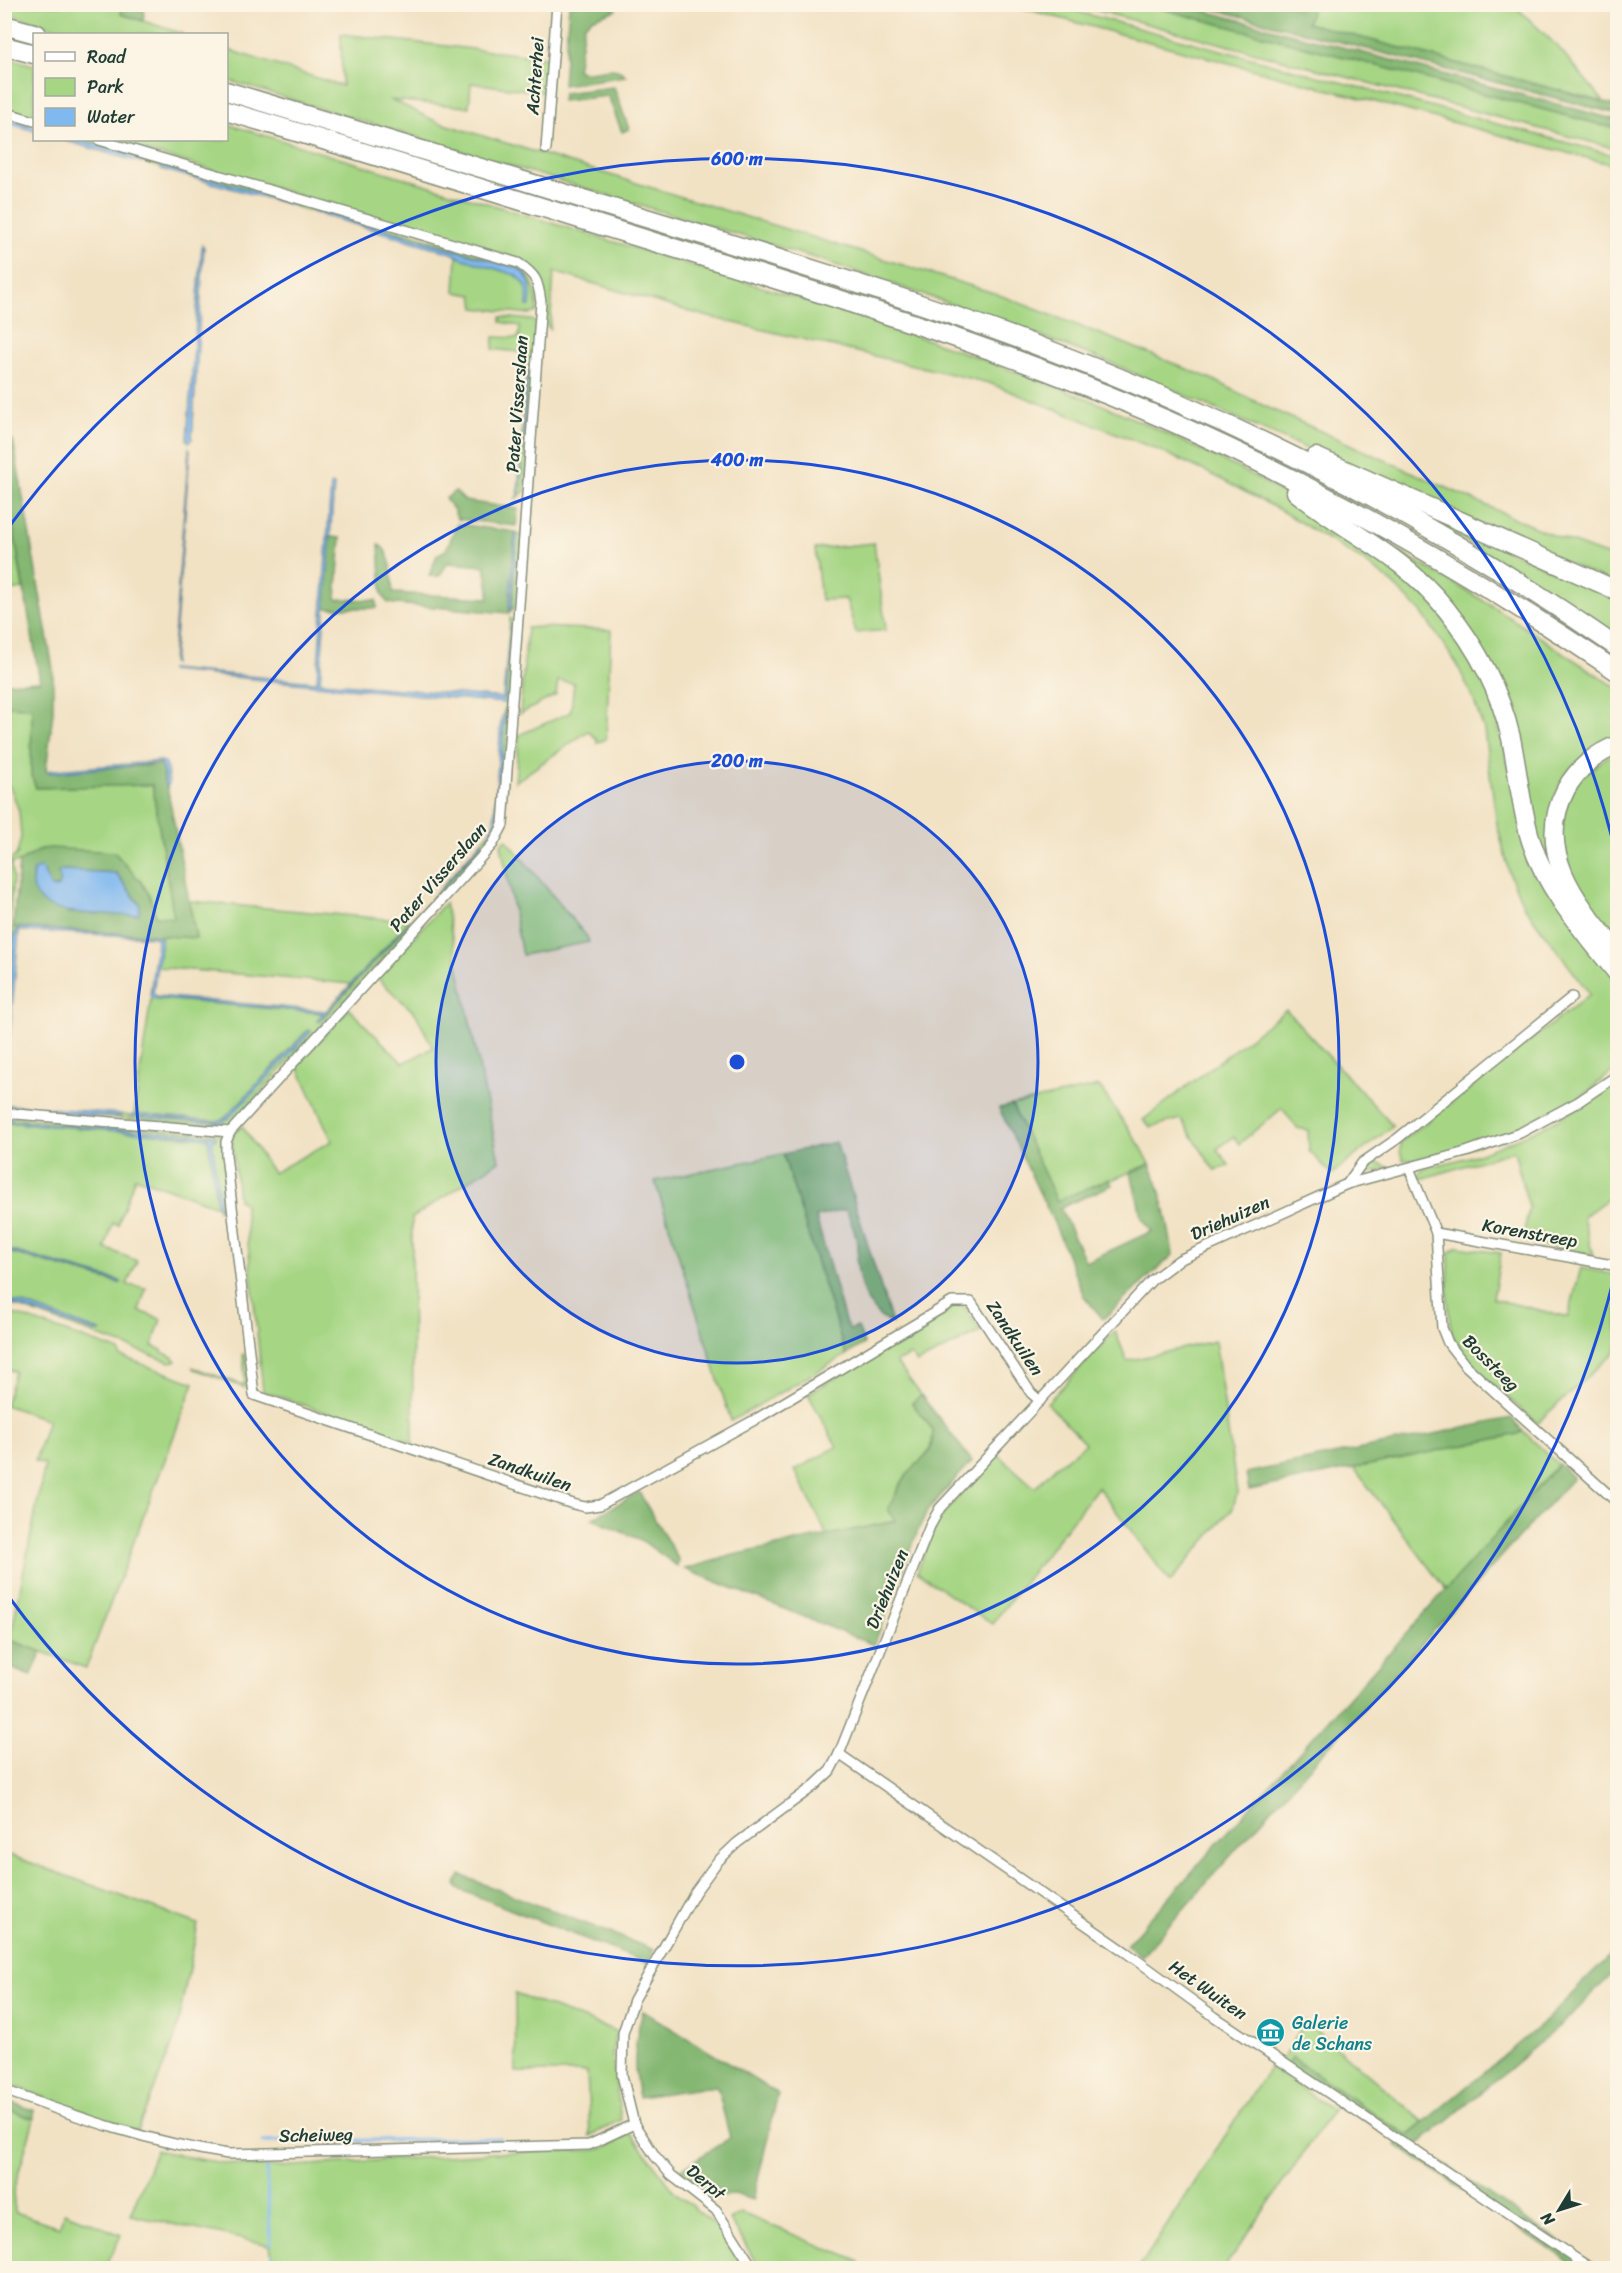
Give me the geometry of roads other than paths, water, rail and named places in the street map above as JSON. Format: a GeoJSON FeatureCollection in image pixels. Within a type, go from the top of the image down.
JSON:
{"type":"FeatureCollection","features":[{"type":"Feature","properties":{"kind":"highway"},"geometry":{"type":"LineString","coordinates":[[4,25],[33,33]]}},
{"type":"Feature","properties":{"kind":"highway"},"geometry":{"type":"LineString","coordinates":[[4,46],[33,54]]}},
{"type":"Feature","properties":{"kind":"highway"},"geometry":{"type":"LineString","coordinates":[[228,92],[867,286],[1047,349],[1236,429],[1352,487],[1460,547],[1557,605],[1617,648]]}},
{"type":"Feature","properties":{"kind":"highway"},"geometry":{"type":"LineString","coordinates":[[228,112],[785,281],[932,329],[1096,390],[1257,461],[1448,564],[1550,626],[1617,672]]}},
{"type":"Feature","properties":{"kind":"highway"},"geometry":{"type":"LineString","coordinates":[[1236,429],[1265,435],[1287,444],[1617,591]]}},
{"type":"Feature","properties":{"kind":"highway"},"geometry":{"type":"LineString","coordinates":[[1257,461],[1306,500],[1404,566],[1436,596],[1460,627],[1484,666],[1504,714],[1531,841],[1541,864],[1561,900],[1617,974]]}},
{"type":"Feature","properties":{"kind":"highway"},"geometry":{"type":"LineString","coordinates":[[1617,745],[1587,763],[1570,783],[1558,811],[1555,836],[1557,855],[1567,884],[1617,953]]}},
{"type":"Feature","properties":{"kind":"street","name":"Achterhei"},"geometry":{"type":"LineString","coordinates":[[546,149],[557,4]]}},
{"type":"Feature","properties":{"kind":"street"},"geometry":{"type":"LineString","coordinates":[[4,112],[33,121]]}},
{"type":"Feature","properties":{"kind":"street","name":"Pater Visserslaan"},"geometry":{"type":"LineString","coordinates":[[102,141],[518,263],[530,271],[538,282],[541,302],[503,825],[493,844],[230,1132]]}},
{"type":"Feature","properties":{"kind":"street","name":"Driehuizen"},"geometry":{"type":"LineString","coordinates":[[1347,1185],[1362,1163],[1397,1139],[1572,997]]}},
{"type":"Feature","properties":{"kind":"street","name":"Driehuizen"},"geometry":{"type":"LineString","coordinates":[[634,2124],[626,2097],[621,2058],[624,2033],[634,2000],[695,1893],[717,1862],[737,1843],[814,1786],[830,1771],[839,1754],[930,1526],[950,1495],[1152,1280],[1179,1260],[1347,1185],[1466,1152],[1520,1133],[1578,1102],[1617,1075]]}},
{"type":"Feature","properties":{"kind":"street"},"geometry":{"type":"LineString","coordinates":[[4,1113],[230,1132]]}},
{"type":"Feature","properties":{"kind":"street","name":"Zandkuilen"},"geometry":{"type":"LineString","coordinates":[[230,1132],[226,1142],[226,1155],[254,1395],[573,1504],[585,1507],[600,1505],[758,1418],[952,1302],[971,1302],[1040,1401]]}},
{"type":"Feature","properties":{"kind":"street","name":"Bossteeg"},"geometry":{"type":"LineString","coordinates":[[1409,1168],[1436,1233],[1442,1328],[1456,1356],[1617,1503]]}},
{"type":"Feature","properties":{"kind":"street","name":"Korenstreep"},"geometry":{"type":"LineString","coordinates":[[1436,1233],[1617,1266]]}},
{"type":"Feature","properties":{"kind":"street","name":"Het Wuiten"},"geometry":{"type":"LineString","coordinates":[[839,1754],[1127,1953],[1215,2017],[1590,2268]]}},
{"type":"Feature","properties":{"kind":"street","name":"Scheiweg"},"geometry":{"type":"LineString","coordinates":[[4,2090],[141,2137],[228,2154],[589,2145],[634,2124]]}},
{"type":"Feature","properties":{"kind":"street","name":"Derpt"},"geometry":{"type":"LineString","coordinates":[[634,2124],[671,2175],[716,2210],[753,2268]]}},
{"type":"Feature","properties":{"kind":"water"},"geometry":{"type":"Polygon","coordinates":[[[4,117],[33,126],[33,131],[5,122],[4,117]]]}},
{"type":"Feature","properties":{"kind":"water"},"geometry":{"type":"Polygon","coordinates":[[[66,141],[84,141],[142,158],[143,163],[66,141]]]}},
{"type":"Feature","properties":{"kind":"water"},"geometry":{"type":"Polygon","coordinates":[[[161,164],[295,203],[295,206],[161,169],[161,164]]]}},
{"type":"Feature","properties":{"kind":"water"},"geometry":{"type":"Polygon","coordinates":[[[312,208],[517,268],[526,275],[530,284],[530,306],[527,306],[525,285],[515,275],[452,253],[310,211],[312,208]]]}},
{"type":"Feature","properties":{"kind":"water"},"geometry":{"type":"Polygon","coordinates":[[[202,245],[204,247],[192,439],[189,442],[187,440],[202,245]]]}},
{"type":"Feature","properties":{"kind":"water"},"geometry":{"type":"Polygon","coordinates":[[[526,373],[528,373],[518,495],[526,373]]]}},
{"type":"Feature","properties":{"kind":"water"},"geometry":{"type":"Polygon","coordinates":[[[189,448],[190,450],[173,664],[172,663],[189,448]]]}},
{"type":"Feature","properties":{"kind":"water"},"geometry":{"type":"Polygon","coordinates":[[[331,484],[334,485],[320,682],[503,698],[510,623],[505,703],[170,671],[170,669],[317,681],[331,484]]]}},
{"type":"Feature","properties":{"kind":"water"},"geometry":{"type":"Polygon","coordinates":[[[515,534],[517,534],[511,610],[509,607],[515,534]]]}},
{"type":"Feature","properties":{"kind":"water"},"geometry":{"type":"Polygon","coordinates":[[[504,711],[498,813],[495,827],[488,837],[494,822],[501,721],[504,711]]]}},
{"type":"Feature","properties":{"kind":"water"},"geometry":{"type":"Polygon","coordinates":[[[162,761],[166,764],[169,784],[166,787],[161,763],[52,773],[45,771],[162,761]]]}},
{"type":"Feature","properties":{"kind":"water"},"geometry":{"type":"Polygon","coordinates":[[[481,842],[483,843],[420,912],[481,842]]]}},
{"type":"Feature","properties":{"kind":"water"},"geometry":{"type":"Polygon","coordinates":[[[42,868],[51,887],[57,888],[61,882],[58,872],[63,870],[116,873],[140,905],[139,914],[127,916],[55,909],[36,895],[32,885],[34,870],[42,868]]]}},
{"type":"Feature","properties":{"kind":"water"},"geometry":{"type":"Polygon","coordinates":[[[413,918],[318,1022],[323,1013],[151,998],[157,941],[155,937],[19,931],[5,1086],[5,1053],[14,937],[18,928],[158,936],[161,939],[153,993],[156,996],[326,1011],[413,918]]]}},
{"type":"Feature","properties":{"kind":"water"},"geometry":{"type":"Polygon","coordinates":[[[309,1030],[311,1032],[229,1118],[221,1123],[131,1116],[134,1114],[218,1121],[225,1118],[309,1030]]]}},
{"type":"Feature","properties":{"kind":"water"},"geometry":{"type":"Polygon","coordinates":[[[5,1102],[9,1105],[122,1116],[44,1111],[13,1107],[5,1105],[5,1102]]]}},
{"type":"Feature","properties":{"kind":"water"},"geometry":{"type":"Polygon","coordinates":[[[5,1120],[215,1136],[216,1139],[212,1140],[220,1207],[217,1206],[208,1138],[5,1122],[5,1120]]]}},
{"type":"Feature","properties":{"kind":"water"},"geometry":{"type":"Polygon","coordinates":[[[5,1249],[120,1281],[121,1283],[5,1251],[5,1249]]]}},
{"type":"Feature","properties":{"kind":"water"},"geometry":{"type":"Polygon","coordinates":[[[5,1300],[23,1304],[102,1332],[95,1332],[5,1302],[5,1300]]]}},
{"type":"Feature","properties":{"kind":"waterway"},"geometry":{"type":"LineString","coordinates":[[263,2142],[500,2138]]}},
{"type":"Feature","properties":{"kind":"waterway"},"geometry":{"type":"LineString","coordinates":[[266,2168],[271,2244]]}},
{"type":"Feature","properties":{"kind":"waterway"},"geometry":{"type":"LineString","coordinates":[[272,2255],[273,2268]]}},
{"type":"Feature","properties":{"kind":"place","name":"Galerie de Schans"},"geometry":{"type":"Point","coordinates":[1271,2033]}}]}
